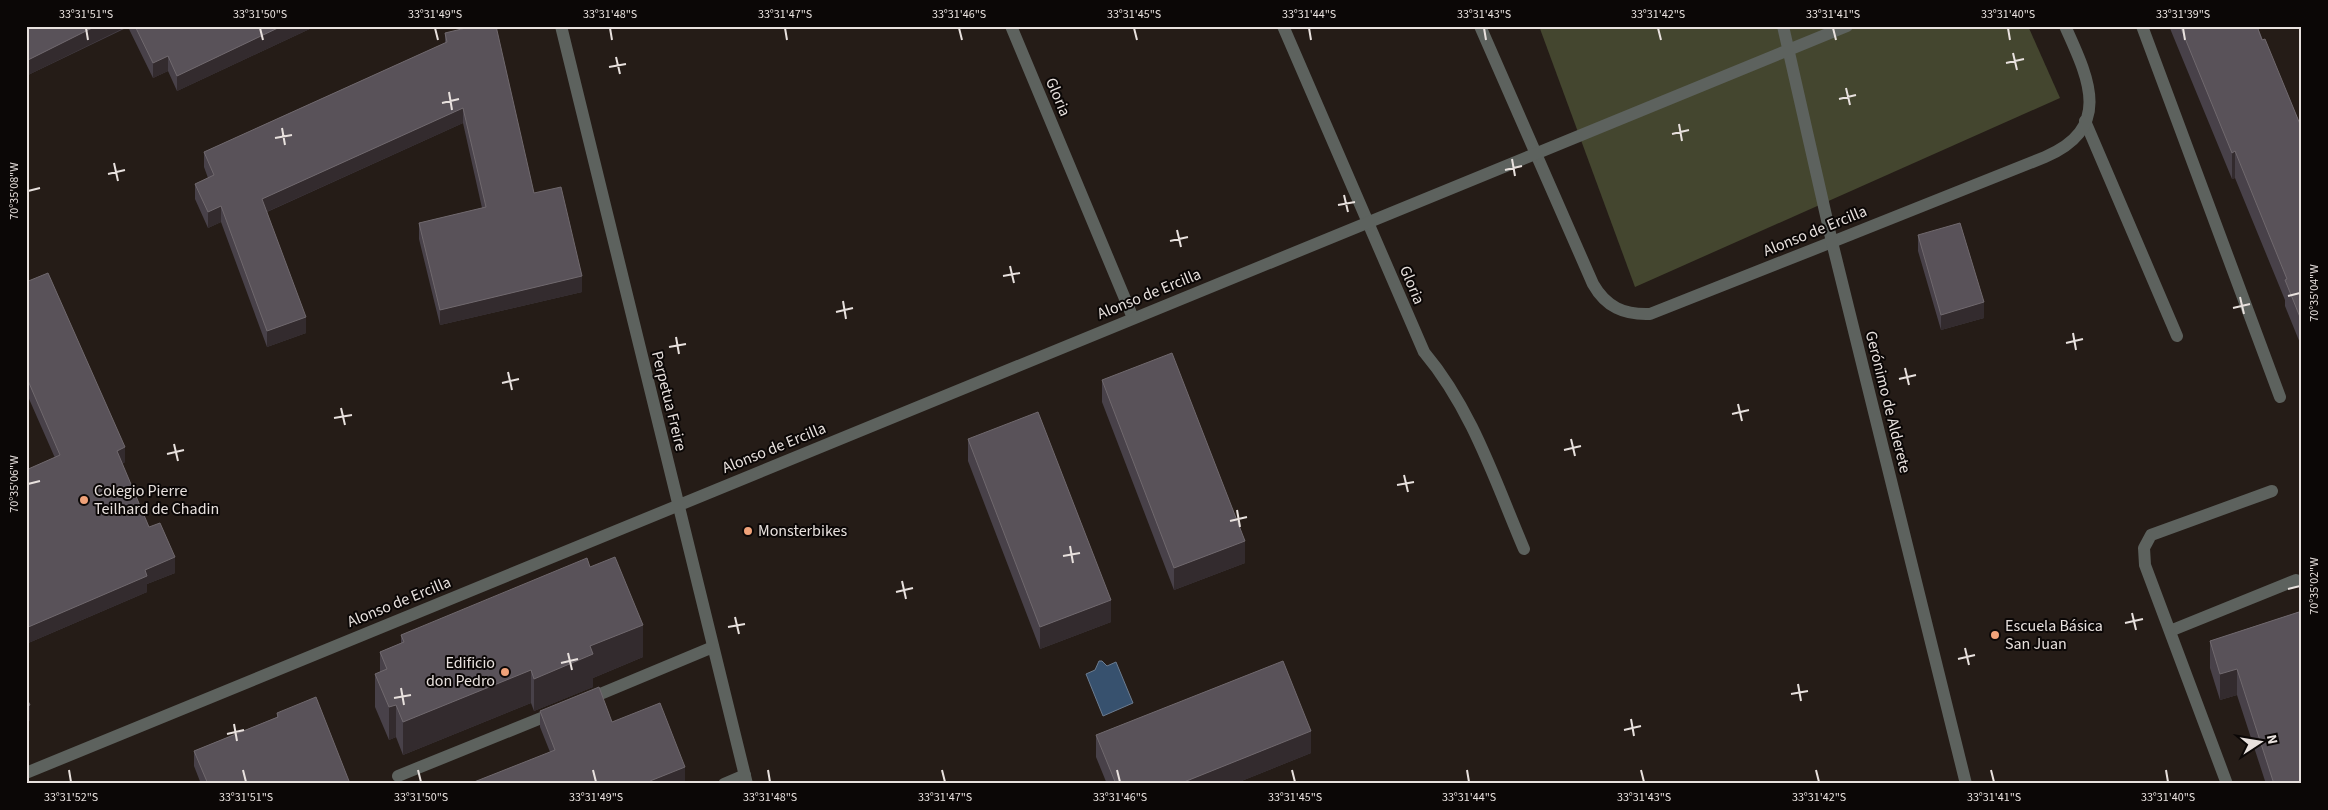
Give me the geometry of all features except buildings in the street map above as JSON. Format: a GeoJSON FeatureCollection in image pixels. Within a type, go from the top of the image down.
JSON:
{"type":"FeatureCollection","features":[{"type":"Feature","properties":{"kind":"street","name":"Perpetua Freire"},"geometry":{"type":"LineString","coordinates":[[561,26],[746,780]]}},
{"type":"Feature","properties":{"kind":"street","name":"Gloria"},"geometry":{"type":"LineString","coordinates":[[1012,26],[1133,318]]}},
{"type":"Feature","properties":{"kind":"street","name":"Gloria"},"geometry":{"type":"LineString","coordinates":[[1283,26],[1424,352],[1452,388],[1466,412],[1524,549]]}},
{"type":"Feature","properties":{"kind":"street","name":"Alonso de Ercilla"},"geometry":{"type":"LineString","coordinates":[[1480,26],[1593,284],[1600,295],[1621,311],[1636,315],[1650,314],[2057,151],[2069,144],[2085,121],[2090,92],[2088,78],[2065,26]]}},
{"type":"Feature","properties":{"kind":"street","name":"Gerónimo de Alderete"},"geometry":{"type":"LineString","coordinates":[[1782,26],[1832,242],[1966,784]]}},
{"type":"Feature","properties":{"kind":"street","name":"Alonso de Ercilla"},"geometry":{"type":"LineString","coordinates":[[26,773],[1846,26]]}},
{"type":"Feature","properties":{"kind":"street"},"geometry":{"type":"LineString","coordinates":[[2142,26],[2280,397]]}},
{"type":"Feature","properties":{"kind":"street"},"geometry":{"type":"LineString","coordinates":[[2085,121],[2177,336]]}},
{"type":"Feature","properties":{"kind":"street"},"geometry":{"type":"LineString","coordinates":[[2227,784],[2145,565],[2144,548],[2151,535],[2272,491]]}},
{"type":"Feature","properties":{"kind":"street"},"geometry":{"type":"LineString","coordinates":[[2170,631],[2296,580]]}},
{"type":"Feature","properties":{"kind":"street"},"geometry":{"type":"LineString","coordinates":[[398,776],[713,647]]}},
{"type":"Feature","properties":{"kind":"street"},"geometry":{"type":"LineString","coordinates":[[724,784],[746,780]]}},
{"type":"Feature","properties":{"kind":"green space"},"geometry":{"type":"Polygon","coordinates":[[[1539,26],[2028,26],[2060,98],[1635,287],[1539,26]]]}},
{"type":"Feature","properties":{"kind":"water"},"geometry":{"type":"Polygon","coordinates":[[[1099,661],[1102,661],[1107,666],[1116,662],[1133,703],[1103,716],[1086,674],[1095,670],[1099,661]]]}},
{"type":"Feature","properties":{"kind":"place","name":"Colegio Pierre Teilhard de Chadin"},"geometry":{"type":"Point","coordinates":[84,500]}},
{"type":"Feature","properties":{"kind":"place","name":"Monsterbikes"},"geometry":{"type":"Point","coordinates":[748,531]}},
{"type":"Feature","properties":{"kind":"place","name":"Escuela Básica San Juan"},"geometry":{"type":"Point","coordinates":[1995,635]}},
{"type":"Feature","properties":{"kind":"place","name":"Edificio don Pedro"},"geometry":{"type":"Point","coordinates":[505,672]}}]}
